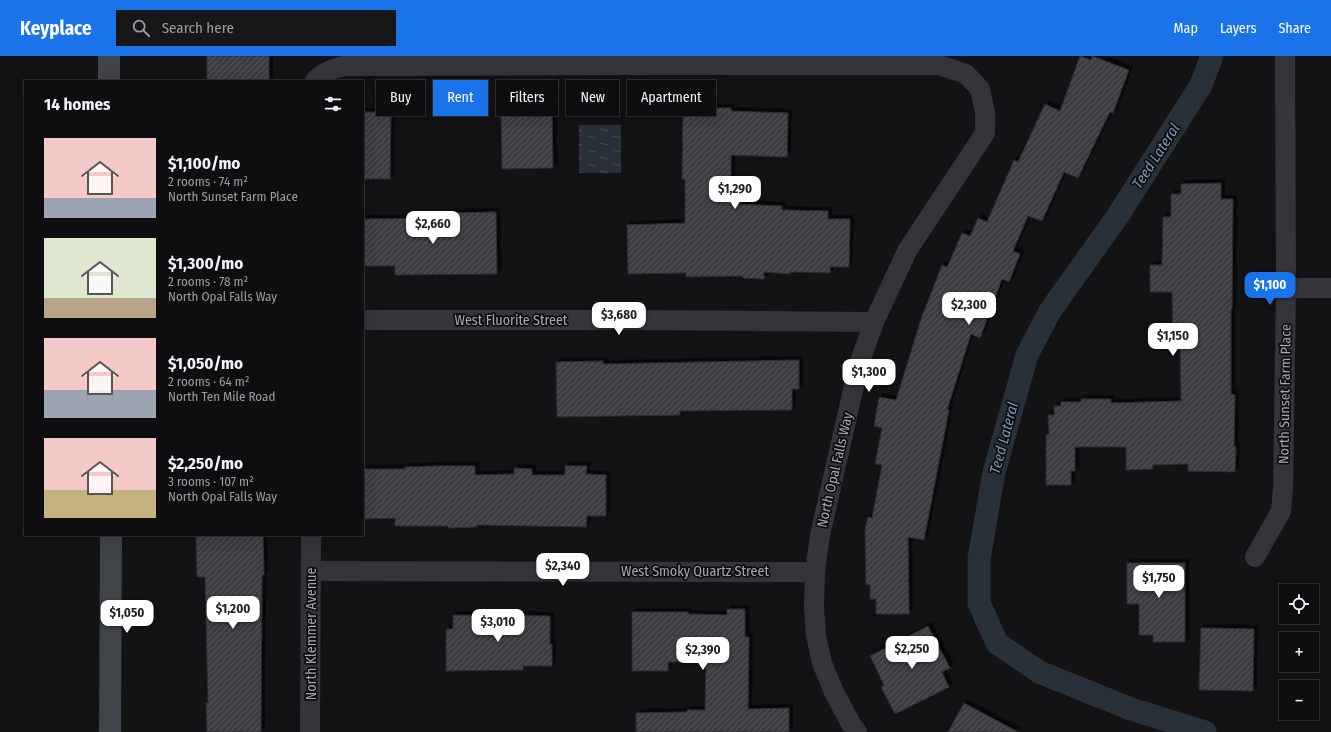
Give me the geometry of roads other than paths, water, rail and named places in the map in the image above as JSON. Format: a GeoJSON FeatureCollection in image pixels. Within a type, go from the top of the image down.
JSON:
{"type":"FeatureCollection","features":[{"type":"Feature","properties":{"kind":"main road"},"geometry":{"type":"LineString","coordinates":[[109,56],[109,80]]}},
{"type":"Feature","properties":{"kind":"main road"},"geometry":{"type":"LineString","coordinates":[[110,732],[111,536]]}},
{"type":"Feature","properties":{"kind":"street","name":"North Sunset Farm Place"},"geometry":{"type":"LineString","coordinates":[[1255,557],[1280,511],[1283,489],[1286,288],[1285,56]]}},
{"type":"Feature","properties":{"kind":"street"},"geometry":{"type":"LineString","coordinates":[[317,78],[331,69],[344,66],[653,60]]}},
{"type":"Feature","properties":{"kind":"street","name":"North Opal Falls Way"},"geometry":{"type":"LineString","coordinates":[[653,60],[939,65],[966,74],[980,89],[985,112],[985,133],[907,251],[874,322],[860,364],[820,535],[815,572],[814,607],[816,635],[822,663],[834,692],[856,732]]}},
{"type":"Feature","properties":{"kind":"street"},"geometry":{"type":"LineString","coordinates":[[1286,288],[1331,288]]}},
{"type":"Feature","properties":{"kind":"street","name":"West Fluorite Street"},"geometry":{"type":"LineString","coordinates":[[364,320],[874,322]]}},
{"type":"Feature","properties":{"kind":"street","name":"North Klemmer Avenue"},"geometry":{"type":"LineString","coordinates":[[310,732],[311,536]]}},
{"type":"Feature","properties":{"kind":"street","name":"West Smoky Quartz Street"},"geometry":{"type":"LineString","coordinates":[[311,571],[815,572]]}},
{"type":"Feature","properties":{"kind":"water"},"geometry":{"type":"Polygon","coordinates":[[[579,125],[621,125],[621,173],[579,173],[579,125]]]}},
{"type":"Feature","properties":{"kind":"waterway","name":"Teed Lateral"},"geometry":{"type":"LineString","coordinates":[[1205,732],[1131,709],[1039,672],[997,643],[979,603],[979,559],[994,472],[1027,355],[1050,311],[1117,217],[1201,85],[1212,56]]}}]}
